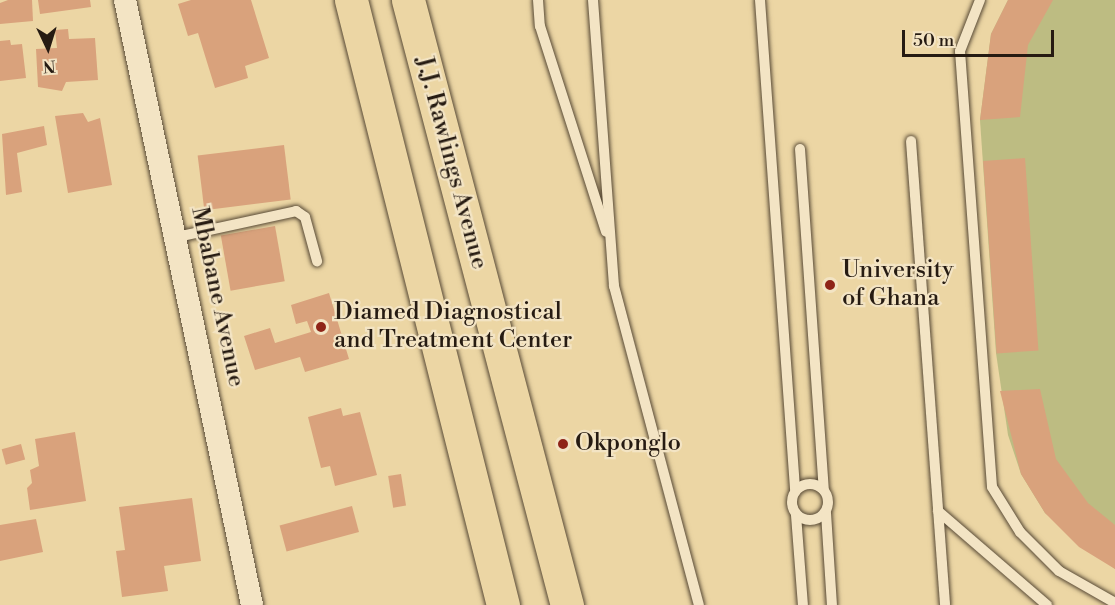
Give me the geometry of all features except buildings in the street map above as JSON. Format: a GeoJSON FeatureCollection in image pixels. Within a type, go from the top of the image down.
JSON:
{"type":"FeatureCollection","features":[{"type":"Feature","properties":{"kind":"highway"},"geometry":{"type":"LineString","coordinates":[[351,0],[503,605]]}},
{"type":"Feature","properties":{"kind":"highway","name":"J.J. Rawlings Avenue"},"geometry":{"type":"LineString","coordinates":[[408,0],[567,605]]}},
{"type":"Feature","properties":{"kind":"street","name":"Mbabane Avenue"},"geometry":{"type":"LineString","coordinates":[[125,0],[177,237],[252,605]]}},
{"type":"Feature","properties":{"kind":"lane"},"geometry":{"type":"LineString","coordinates":[[538,0],[540,26],[611,248]]}},
{"type":"Feature","properties":{"kind":"lane"},"geometry":{"type":"LineString","coordinates":[[594,0],[614,286],[699,605]]}},
{"type":"Feature","properties":{"kind":"lane"},"geometry":{"type":"LineString","coordinates":[[760,0],[803,605]]}},
{"type":"Feature","properties":{"kind":"lane"},"geometry":{"type":"LineString","coordinates":[[980,0],[960,51],[992,487],[1020,532],[1059,571],[1115,603]]}},
{"type":"Feature","properties":{"kind":"lane"},"geometry":{"type":"LineString","coordinates":[[911,141],[945,605]]}},
{"type":"Feature","properties":{"kind":"lane"},"geometry":{"type":"LineString","coordinates":[[800,149],[832,605]]}},
{"type":"Feature","properties":{"kind":"lane"},"geometry":{"type":"LineString","coordinates":[[177,237],[296,211],[305,217],[317,261]]}},
{"type":"Feature","properties":{"kind":"lane"},"geometry":{"type":"LineString","coordinates":[[795,492],[813,484],[824,490]]}},
{"type":"Feature","properties":{"kind":"lane"},"geometry":{"type":"LineString","coordinates":[[938,511],[1047,605]]}},
{"type":"Feature","properties":{"kind":"lane"},"geometry":{"type":"LineString","coordinates":[[796,515],[815,520],[826,513]]}},
{"type":"Feature","properties":{"kind":"shaded area"},"geometry":{"type":"Polygon","coordinates":[[[1008,0],[1115,0],[1115,569],[1045,513],[1021,474],[1008,435],[996,353],[980,120],[991,34],[1008,0]]]}},
{"type":"Feature","properties":{"kind":"place","name":"University of Ghana"},"geometry":{"type":"Point","coordinates":[830,285]}},
{"type":"Feature","properties":{"kind":"place","name":"Diamed Diagnostical and Treatment Center"},"geometry":{"type":"Point","coordinates":[321,327]}},
{"type":"Feature","properties":{"kind":"place","name":"Okponglo"},"geometry":{"type":"Point","coordinates":[563,444]}}]}
